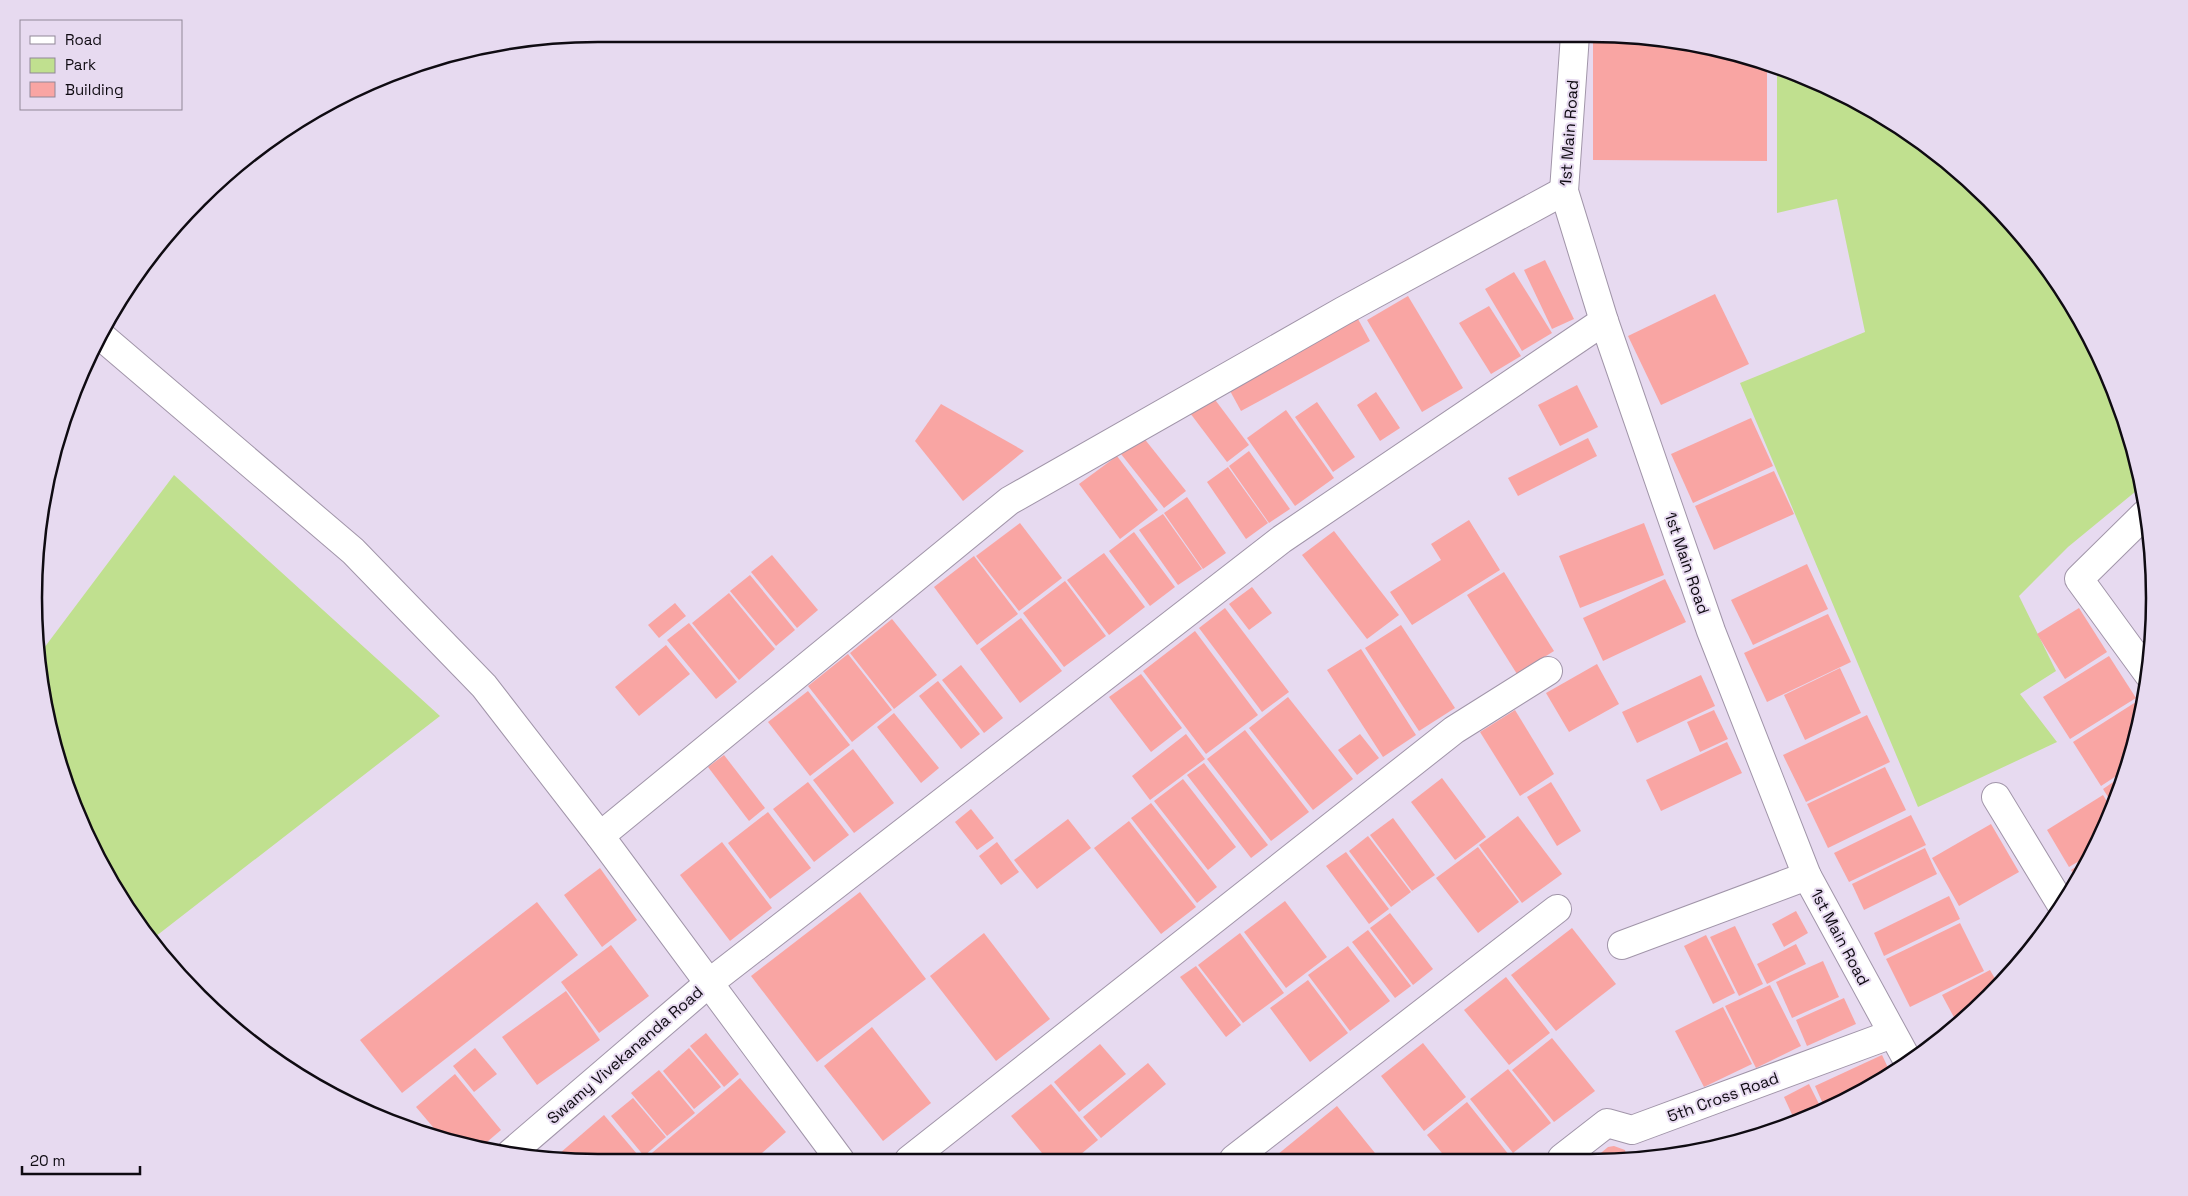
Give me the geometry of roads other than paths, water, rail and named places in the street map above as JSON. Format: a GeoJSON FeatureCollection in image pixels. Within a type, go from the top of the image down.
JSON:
{"type":"FeatureCollection","features":[{"type":"Feature","properties":{"kind":"street","name":"1st Main Road"},"geometry":{"type":"LineString","coordinates":[[1575,43],[1564,191],[1604,321],[1711,631],[1807,876],[1904,1056]]}},
{"type":"Feature","properties":{"kind":"street"},"geometry":{"type":"LineString","coordinates":[[600,836],[1009,502],[1343,311],[1564,191]]}},
{"type":"Feature","properties":{"kind":"street"},"geometry":{"type":"LineString","coordinates":[[106,340],[353,551],[484,686],[600,836],[709,983],[1282,539],[1604,321]]}},
{"type":"Feature","properties":{"kind":"street"},"geometry":{"type":"LineString","coordinates":[[2140,519],[2079,579],[2142,664]]}},
{"type":"Feature","properties":{"kind":"street"},"geometry":{"type":"LineString","coordinates":[[917,1154],[1454,730],[1548,671]]}},
{"type":"Feature","properties":{"kind":"street"},"geometry":{"type":"LineString","coordinates":[[1996,798],[2057,898]]}},
{"type":"Feature","properties":{"kind":"street"},"geometry":{"type":"LineString","coordinates":[[1622,945],[1807,876]]}},
{"type":"Feature","properties":{"kind":"street"},"geometry":{"type":"LineString","coordinates":[[1240,1154],[1557,909]]}},
{"type":"Feature","properties":{"kind":"street","name":"Swamy Vivekananda Road"},"geometry":{"type":"LineString","coordinates":[[517,1148],[709,983],[836,1154]]}},
{"type":"Feature","properties":{"kind":"street","name":"5th Cross Road"},"geometry":{"type":"LineString","coordinates":[[1567,1154],[1607,1123],[1632,1130],[1892,1034]]}}]}
